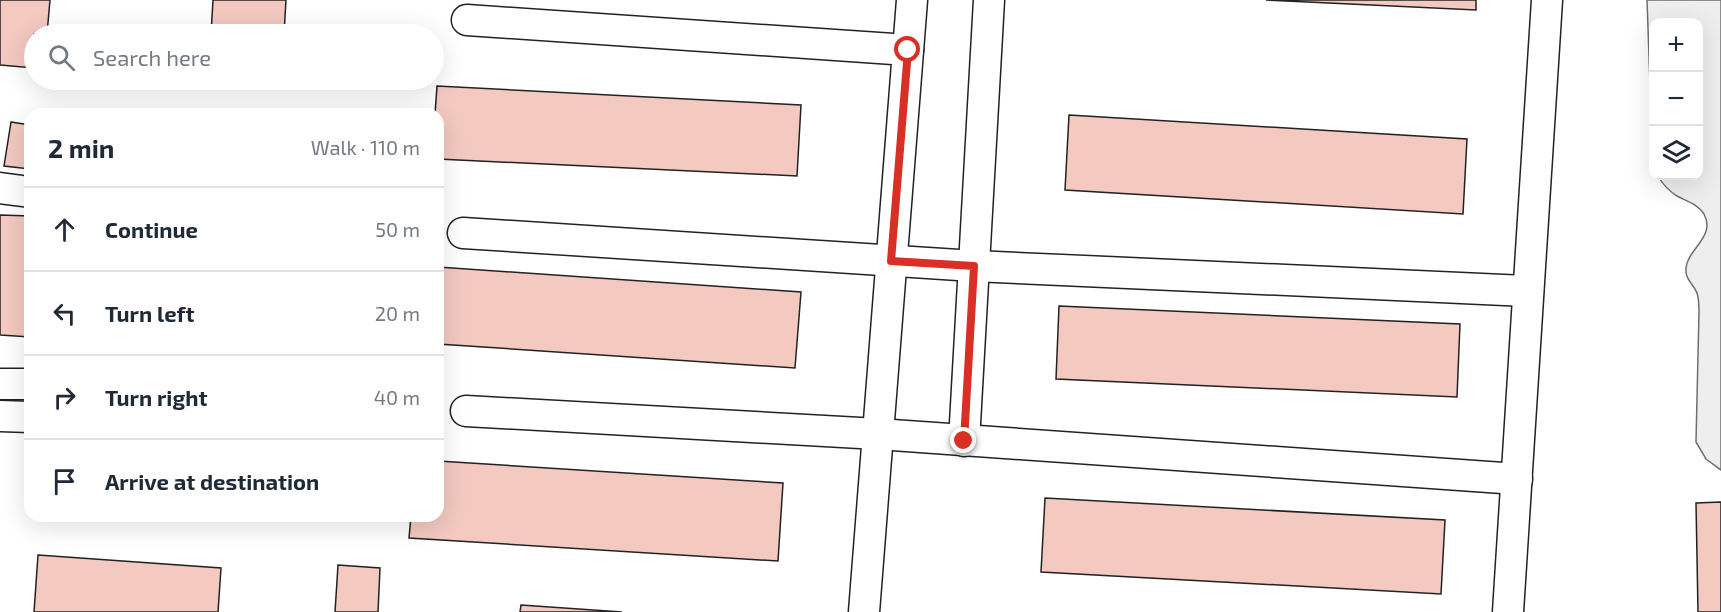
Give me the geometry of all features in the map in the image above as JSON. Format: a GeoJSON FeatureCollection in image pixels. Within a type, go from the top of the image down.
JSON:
{"type":"FeatureCollection","features":[{"type":"Feature","properties":{"kind":"lane"},"geometry":{"type":"LineString","coordinates":[[864,612],[912,0]]}},
{"type":"Feature","properties":{"kind":"lane"},"geometry":{"type":"LineString","coordinates":[[964,441],[989,0]]}},
{"type":"Feature","properties":{"kind":"lane"},"geometry":{"type":"LineString","coordinates":[[1508,612],[1546,0]]}},
{"type":"Feature","properties":{"kind":"lane"},"geometry":{"type":"LineString","coordinates":[[467,20],[908,50]]}},
{"type":"Feature","properties":{"kind":"lane"},"geometry":{"type":"LineString","coordinates":[[0,188],[24,191]]}},
{"type":"Feature","properties":{"kind":"lane"},"geometry":{"type":"LineString","coordinates":[[463,233],[974,266],[1528,291]]}},
{"type":"Feature","properties":{"kind":"lane"},"geometry":{"type":"LineString","coordinates":[[0,384],[24,384]]}},
{"type":"Feature","properties":{"kind":"lane"},"geometry":{"type":"LineString","coordinates":[[466,411],[878,434],[1516,479]]}},
{"type":"Feature","properties":{"kind":"lane"},"geometry":{"type":"LineString","coordinates":[[0,416],[24,417]]}},
{"type":"Feature","properties":{"kind":"shaded area"},"geometry":{"type":"Polygon","coordinates":[[[1647,0],[1721,0],[1721,470],[1706,459],[1696,442],[1699,305],[1697,293],[1686,272],[1691,254],[1707,229],[1707,222],[1699,208],[1674,194],[1661,180],[1703,180],[1703,18],[1649,18],[1649,56],[1647,0]]]}},
{"type":"Feature","properties":{"kind":"building"},"geometry":{"type":"Polygon","coordinates":[[[0,0],[50,0],[48,24],[24,24],[24,67],[0,65],[0,0]]]}},
{"type":"Feature","properties":{"kind":"building"},"geometry":{"type":"Polygon","coordinates":[[[213,0],[286,0],[285,24],[212,24],[213,0]]]}},
{"type":"Feature","properties":{"kind":"building"},"geometry":{"type":"Polygon","coordinates":[[[1266,0],[1476,0],[1476,10],[1266,0]]]}},
{"type":"Feature","properties":{"kind":"building"},"geometry":{"type":"Polygon","coordinates":[[[444,86],[801,105],[797,176],[444,159],[444,108],[435,108],[437,90],[444,90],[444,86]]]}},
{"type":"Feature","properties":{"kind":"building"},"geometry":{"type":"Polygon","coordinates":[[[1069,115],[1467,139],[1463,214],[1065,190],[1069,115]]]}},
{"type":"Feature","properties":{"kind":"building"},"geometry":{"type":"Polygon","coordinates":[[[11,122],[24,124],[24,168],[4,166],[11,122]]]}},
{"type":"Feature","properties":{"kind":"building"},"geometry":{"type":"Polygon","coordinates":[[[0,215],[24,216],[24,337],[0,335],[0,215]]]}},
{"type":"Feature","properties":{"kind":"building"},"geometry":{"type":"Polygon","coordinates":[[[444,267],[801,292],[795,368],[444,344],[444,267]]]}},
{"type":"Feature","properties":{"kind":"building"},"geometry":{"type":"Polygon","coordinates":[[[1059,306],[1460,324],[1457,397],[1056,379],[1059,306]]]}},
{"type":"Feature","properties":{"kind":"building"},"geometry":{"type":"Polygon","coordinates":[[[444,461],[783,483],[778,561],[409,538],[410,522],[444,522],[444,461]]]}},
{"type":"Feature","properties":{"kind":"building"},"geometry":{"type":"Polygon","coordinates":[[[1045,498],[1445,520],[1441,594],[1041,572],[1045,498]]]}},
{"type":"Feature","properties":{"kind":"building"},"geometry":{"type":"Polygon","coordinates":[[[1721,502],[1721,612],[1698,612],[1696,503],[1721,502]]]}},
{"type":"Feature","properties":{"kind":"building"},"geometry":{"type":"Polygon","coordinates":[[[38,555],[221,568],[218,612],[34,612],[38,555]]]}},
{"type":"Feature","properties":{"kind":"building"},"geometry":{"type":"Polygon","coordinates":[[[338,565],[380,568],[378,612],[335,612],[338,565]]]}},
{"type":"Feature","properties":{"kind":"building"},"geometry":{"type":"Polygon","coordinates":[[[521,605],[622,612],[520,612],[521,605]]]}},
{"type":"Feature","properties":{"kind":"route"},"geometry":{"type":"LineString","coordinates":[[908,50],[891,261],[974,266],[964,441]]}}]}
